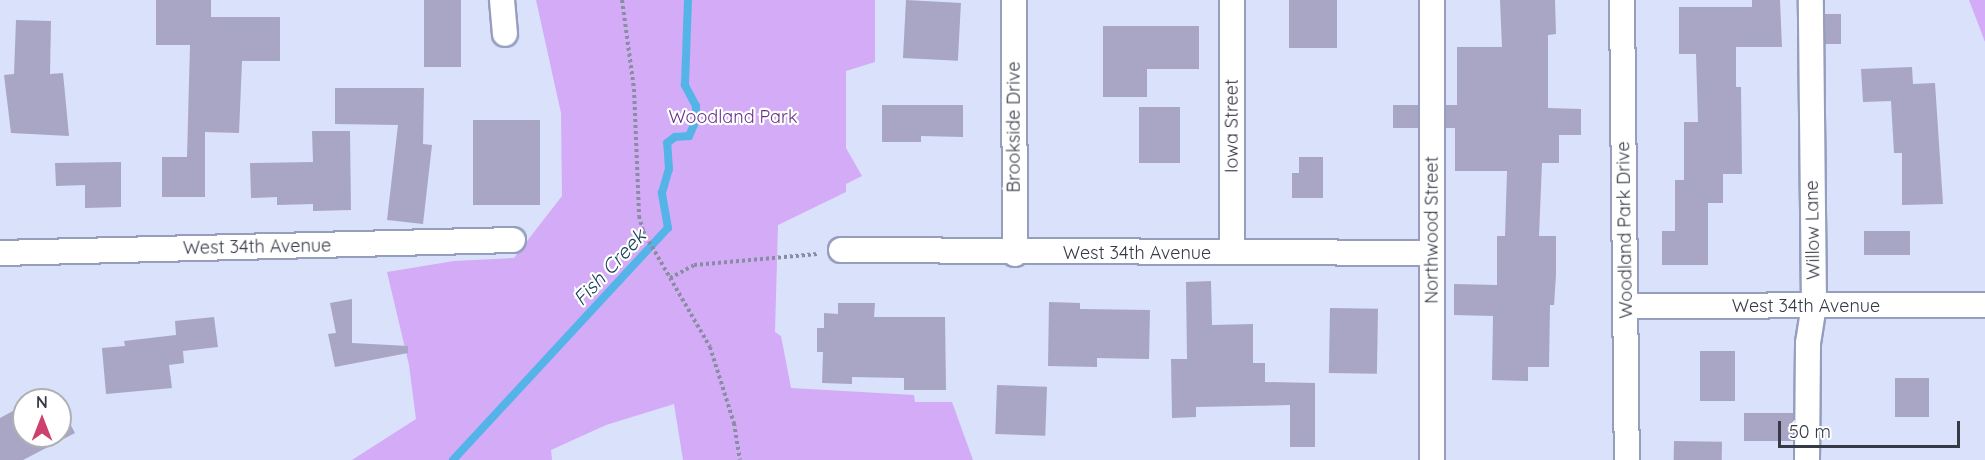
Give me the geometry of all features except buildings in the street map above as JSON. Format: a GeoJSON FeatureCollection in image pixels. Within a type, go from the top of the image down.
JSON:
{"type":"FeatureCollection","features":[{"type":"Feature","properties":{"kind":"street"},"geometry":{"type":"LineString","coordinates":[[502,0],[505,34]]}},
{"type":"Feature","properties":{"kind":"street","name":"Brookside Drive"},"geometry":{"type":"LineString","coordinates":[[1014,0],[1015,254]]}},
{"type":"Feature","properties":{"kind":"street","name":"Iowa Street"},"geometry":{"type":"LineString","coordinates":[[1232,0],[1232,252]]}},
{"type":"Feature","properties":{"kind":"street","name":"Northwood Street"},"geometry":{"type":"LineString","coordinates":[[1432,0],[1432,460]]}},
{"type":"Feature","properties":{"kind":"street","name":"Woodland Park Drive"},"geometry":{"type":"LineString","coordinates":[[1622,0],[1627,460]]}},
{"type":"Feature","properties":{"kind":"street","name":"Willow Lane"},"geometry":{"type":"LineString","coordinates":[[1807,460],[1808,343],[1814,306],[1811,0]]}},
{"type":"Feature","properties":{"kind":"street","name":"West 34th Avenue"},"geometry":{"type":"LineString","coordinates":[[0,253],[513,240]]}},
{"type":"Feature","properties":{"kind":"street","name":"West 34th Avenue"},"geometry":{"type":"LineString","coordinates":[[841,250],[1015,254],[1432,253]]}},
{"type":"Feature","properties":{"kind":"street","name":"West 34th Avenue"},"geometry":{"type":"LineString","coordinates":[[1627,306],[1985,305]]}},
{"type":"Feature","properties":{"kind":"path"},"geometry":{"type":"LineString","coordinates":[[622,0],[634,89],[639,216],[662,266],[710,347],[721,376],[740,460]]}},
{"type":"Feature","properties":{"kind":"path"},"geometry":{"type":"LineString","coordinates":[[670,278],[694,265],[794,258],[841,250]]}},
{"type":"Feature","properties":{"kind":"green space","name":"Woodland Park"},"geometry":{"type":"Polygon","coordinates":[[[536,0],[875,0],[875,62],[846,71],[846,148],[862,176],[846,184],[846,192],[778,225],[775,332],[781,336],[791,388],[914,395],[915,402],[952,402],[973,460],[683,460],[674,404],[606,425],[551,450],[552,460],[352,460],[416,419],[409,365],[387,272],[454,261],[514,258],[562,196],[561,113],[536,0]]]}},
{"type":"Feature","properties":{"kind":"green space"},"geometry":{"type":"Polygon","coordinates":[[[1969,0],[1985,0],[1985,42],[1969,0]]]}},
{"type":"Feature","properties":{"kind":"waterway","name":"Fish Creek"},"geometry":{"type":"LineString","coordinates":[[453,460],[668,228],[662,193],[669,169],[667,143],[675,137],[689,136],[696,120],[696,106],[685,85],[688,0]]}}]}
